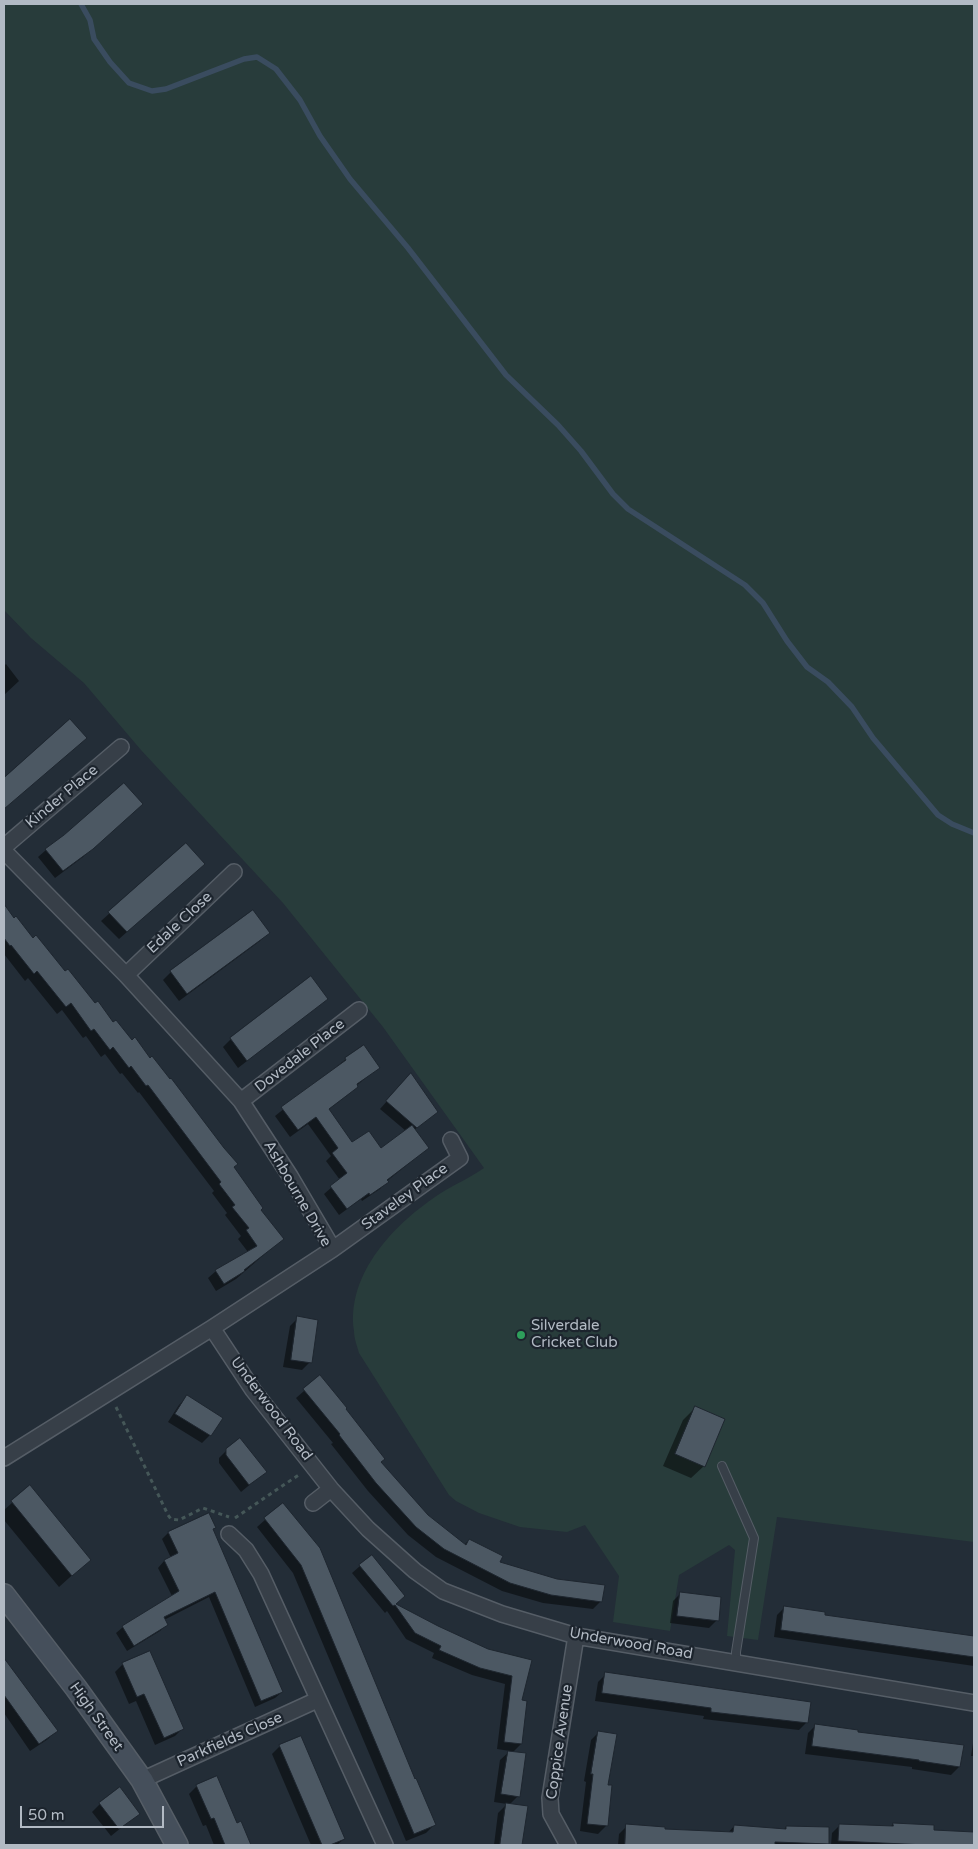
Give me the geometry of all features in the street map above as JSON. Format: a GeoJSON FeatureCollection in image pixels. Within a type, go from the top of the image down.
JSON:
{"type":"FeatureCollection","features":[{"type":"Feature","properties":{"kind":"main road","name":"High Street"},"geometry":{"type":"LineString","coordinates":[[4,1595],[76,1688],[142,1780],[177,1845]]}},
{"type":"Feature","properties":{"kind":"street","name":"Kinder Place"},"geometry":{"type":"LineString","coordinates":[[4,847],[121,747]]}},
{"type":"Feature","properties":{"kind":"street","name":"Ashbourne Drive"},"geometry":{"type":"LineString","coordinates":[[4,852],[126,975],[241,1101],[290,1176],[333,1249],[212,1328],[4,1458]]}},
{"type":"Feature","properties":{"kind":"street","name":"Edale Close"},"geometry":{"type":"LineString","coordinates":[[126,975],[234,872]]}},
{"type":"Feature","properties":{"kind":"street","name":"Dovedale Place"},"geometry":{"type":"LineString","coordinates":[[241,1101],[359,1010]]}},
{"type":"Feature","properties":{"kind":"street","name":"Staveley Place"},"geometry":{"type":"LineString","coordinates":[[333,1249],[460,1158],[451,1140]]}},
{"type":"Feature","properties":{"kind":"street","name":"Underwood Road"},"geometry":{"type":"LineString","coordinates":[[212,1328],[253,1390],[331,1489],[368,1529],[415,1572],[443,1591],[502,1614],[576,1636],[974,1703]]}},
{"type":"Feature","properties":{"kind":"street"},"geometry":{"type":"LineString","coordinates":[[313,1503],[331,1489]]}},
{"type":"Feature","properties":{"kind":"street"},"geometry":{"type":"LineString","coordinates":[[229,1534],[246,1550],[261,1574],[384,1845]]}},
{"type":"Feature","properties":{"kind":"street","name":"Coppice Avenue"},"geometry":{"type":"LineString","coordinates":[[568,1845],[551,1814],[550,1798],[576,1636]]}},
{"type":"Feature","properties":{"kind":"street","name":"Parkfields Close"},"geometry":{"type":"LineString","coordinates":[[142,1780],[317,1700]]}},
{"type":"Feature","properties":{"kind":"lane"},"geometry":{"type":"LineString","coordinates":[[722,1466],[754,1538],[736,1662]]}},
{"type":"Feature","properties":{"kind":"path"},"geometry":{"type":"LineString","coordinates":[[109,1392],[171,1519],[179,1520],[203,1508],[234,1519],[313,1465]]}},
{"type":"Feature","properties":{"kind":"green space"},"geometry":{"type":"Polygon","coordinates":[[[4,4],[974,4],[974,1542],[777,1517],[758,1640],[727,1636],[735,1550],[729,1545],[679,1575],[670,1631],[613,1622],[619,1576],[585,1525],[567,1532],[520,1527],[479,1513],[456,1501],[449,1495],[359,1353],[354,1334],[354,1310],[358,1289],[366,1269],[378,1251],[407,1219],[424,1205],[484,1168],[383,1027],[283,903],[141,750],[84,683],[31,638],[4,610],[4,4]]]}},
{"type":"Feature","properties":{"kind":"building"},"geometry":{"type":"Polygon","coordinates":[[[70,719],[87,738],[4,809],[4,778],[70,719]]]}},
{"type":"Feature","properties":{"kind":"building"},"geometry":{"type":"Polygon","coordinates":[[[124,783],[143,804],[93,849],[63,871],[45,849],[124,783]]]}},
{"type":"Feature","properties":{"kind":"building"},"geometry":{"type":"Polygon","coordinates":[[[186,843],[205,864],[127,932],[108,912],[186,843]]]}},
{"type":"Feature","properties":{"kind":"building"},"geometry":{"type":"Polygon","coordinates":[[[4,904],[33,938],[36,935],[65,971],[68,969],[95,1003],[98,1001],[113,1022],[116,1020],[132,1040],[135,1037],[150,1058],[152,1056],[171,1078],[238,1164],[234,1167],[263,1208],[261,1210],[284,1239],[245,1271],[224,1284],[215,1270],[257,1246],[246,1230],[249,1228],[232,1207],[235,1205],[219,1184],[221,1182],[148,1085],[146,1086],[131,1066],[129,1068],[113,1047],[110,1050],[94,1029],[91,1031],[71,1003],[66,1007],[37,971],[34,974],[10,946],[4,938],[4,904]]]}},
{"type":"Feature","properties":{"kind":"building"},"geometry":{"type":"Polygon","coordinates":[[[253,910],[270,933],[187,994],[170,971],[253,910]]]}},
{"type":"Feature","properties":{"kind":"building"},"geometry":{"type":"Polygon","coordinates":[[[311,976],[328,999],[247,1061],[230,1038],[311,976]]]}},
{"type":"Feature","properties":{"kind":"building"},"geometry":{"type":"Polygon","coordinates":[[[364,1045],[380,1068],[357,1084],[358,1087],[329,1109],[352,1142],[369,1131],[381,1148],[412,1125],[429,1148],[387,1180],[389,1182],[370,1195],[369,1193],[347,1209],[330,1186],[347,1173],[332,1153],[338,1148],[316,1117],[298,1130],[281,1107],[364,1045]]]}},
{"type":"Feature","properties":{"kind":"building"},"geometry":{"type":"Polygon","coordinates":[[[411,1073],[438,1112],[417,1128],[386,1101],[411,1073]]]}},
{"type":"Feature","properties":{"kind":"building"},"geometry":{"type":"Polygon","coordinates":[[[297,1316],[318,1320],[312,1363],[291,1360],[297,1316]]]}},
{"type":"Feature","properties":{"kind":"building"},"geometry":{"type":"Polygon","coordinates":[[[320,1375],[385,1459],[381,1462],[428,1515],[466,1545],[469,1539],[503,1556],[500,1562],[557,1579],[605,1585],[602,1602],[551,1595],[510,1583],[444,1549],[416,1527],[376,1483],[340,1434],[303,1389],[320,1375]]]}},
{"type":"Feature","properties":{"kind":"building"},"geometry":{"type":"Polygon","coordinates":[[[187,1395],[223,1418],[211,1436],[175,1414],[187,1395]]]}},
{"type":"Feature","properties":{"kind":"building"},"geometry":{"type":"Polygon","coordinates":[[[695,1406],[725,1419],[705,1467],[675,1454],[695,1406]]]}},
{"type":"Feature","properties":{"kind":"building"},"geometry":{"type":"Polygon","coordinates":[[[240,1438],[267,1472],[249,1485],[226,1455],[226,1449],[240,1438]]]}},
{"type":"Feature","properties":{"kind":"building"},"geometry":{"type":"Polygon","coordinates":[[[30,1485],[91,1560],[72,1576],[11,1501],[30,1485]]]}},
{"type":"Feature","properties":{"kind":"building"},"geometry":{"type":"Polygon","coordinates":[[[283,1503],[320,1548],[415,1779],[436,1825],[414,1834],[301,1565],[264,1518],[283,1503]]]}},
{"type":"Feature","properties":{"kind":"building"},"geometry":{"type":"Polygon","coordinates":[[[209,1513],[216,1528],[213,1529],[283,1692],[261,1701],[215,1592],[164,1617],[168,1625],[134,1646],[122,1626],[179,1591],[164,1560],[178,1553],[168,1532],[209,1513]]]}},
{"type":"Feature","properties":{"kind":"building"},"geometry":{"type":"Polygon","coordinates":[[[372,1555],[405,1596],[396,1604],[488,1649],[532,1660],[522,1700],[527,1701],[522,1744],[504,1742],[512,1676],[480,1668],[439,1650],[441,1646],[415,1633],[395,1605],[393,1606],[359,1565],[372,1555]]]}},
{"type":"Feature","properties":{"kind":"building"},"geometry":{"type":"Polygon","coordinates":[[[680,1592],[721,1597],[719,1621],[677,1616],[680,1592]]]}},
{"type":"Feature","properties":{"kind":"building"},"geometry":{"type":"Polygon","coordinates":[[[784,1606],[825,1612],[825,1615],[974,1636],[974,1657],[781,1630],[784,1606]]]}},
{"type":"Feature","properties":{"kind":"building"},"geometry":{"type":"Polygon","coordinates":[[[150,1651],[184,1729],[164,1738],[144,1694],[137,1697],[122,1663],[150,1651]]]}},
{"type":"Feature","properties":{"kind":"building"},"geometry":{"type":"Polygon","coordinates":[[[4,1658],[58,1731],[39,1744],[4,1695],[4,1658]]]}},
{"type":"Feature","properties":{"kind":"building"},"geometry":{"type":"Polygon","coordinates":[[[605,1672],[811,1702],[808,1723],[711,1712],[711,1708],[602,1693],[605,1672]]]}},
{"type":"Feature","properties":{"kind":"building"},"geometry":{"type":"Polygon","coordinates":[[[815,1724],[858,1730],[858,1732],[964,1745],[960,1767],[812,1746],[815,1724]]]}},
{"type":"Feature","properties":{"kind":"building"},"geometry":{"type":"Polygon","coordinates":[[[598,1731],[617,1734],[608,1785],[612,1785],[608,1826],[587,1824],[593,1774],[591,1774],[598,1731]]]}},
{"type":"Feature","properties":{"kind":"building"},"geometry":{"type":"Polygon","coordinates":[[[301,1736],[345,1839],[330,1845],[322,1845],[279,1745],[301,1736]]]}},
{"type":"Feature","properties":{"kind":"building"},"geometry":{"type":"Polygon","coordinates":[[[508,1751],[526,1753],[520,1797],[501,1794],[508,1751]]]}},
{"type":"Feature","properties":{"kind":"building"},"geometry":{"type":"Polygon","coordinates":[[[217,1776],[237,1823],[241,1821],[251,1845],[225,1845],[214,1818],[211,1819],[196,1785],[217,1776]]]}},
{"type":"Feature","properties":{"kind":"building"},"geometry":{"type":"Polygon","coordinates":[[[120,1787],[140,1814],[119,1829],[99,1803],[120,1787]]]}},
{"type":"Feature","properties":{"kind":"building"},"geometry":{"type":"Polygon","coordinates":[[[506,1803],[528,1806],[522,1845],[500,1845],[506,1803]]]}},
{"type":"Feature","properties":{"kind":"building"},"geometry":{"type":"Polygon","coordinates":[[[893,1823],[934,1825],[934,1830],[974,1832],[974,1845],[838,1841],[839,1824],[893,1826],[893,1823]]]}},
{"type":"Feature","properties":{"kind":"building"},"geometry":{"type":"Polygon","coordinates":[[[626,1824],[665,1827],[665,1829],[733,1832],[734,1825],[786,1829],[786,1826],[829,1827],[829,1844],[775,1842],[775,1845],[625,1845],[626,1824]]]}},
{"type":"Feature","properties":{"kind":"waterway"},"geometry":{"type":"LineString","coordinates":[[81,4],[90,20],[94,39],[110,62],[129,83],[152,91],[166,89],[244,59],[257,57],[276,69],[300,100],[320,136],[350,179],[408,248],[506,375],[558,425],[581,451],[613,494],[628,509],[745,585],[763,603],[787,641],[807,667],[828,682],[852,707],[873,738],[938,815],[952,824],[974,833]]}},
{"type":"Feature","properties":{"kind":"place","name":"Silverdale Cricket Club"},"geometry":{"type":"Point","coordinates":[521,1335]}}]}
